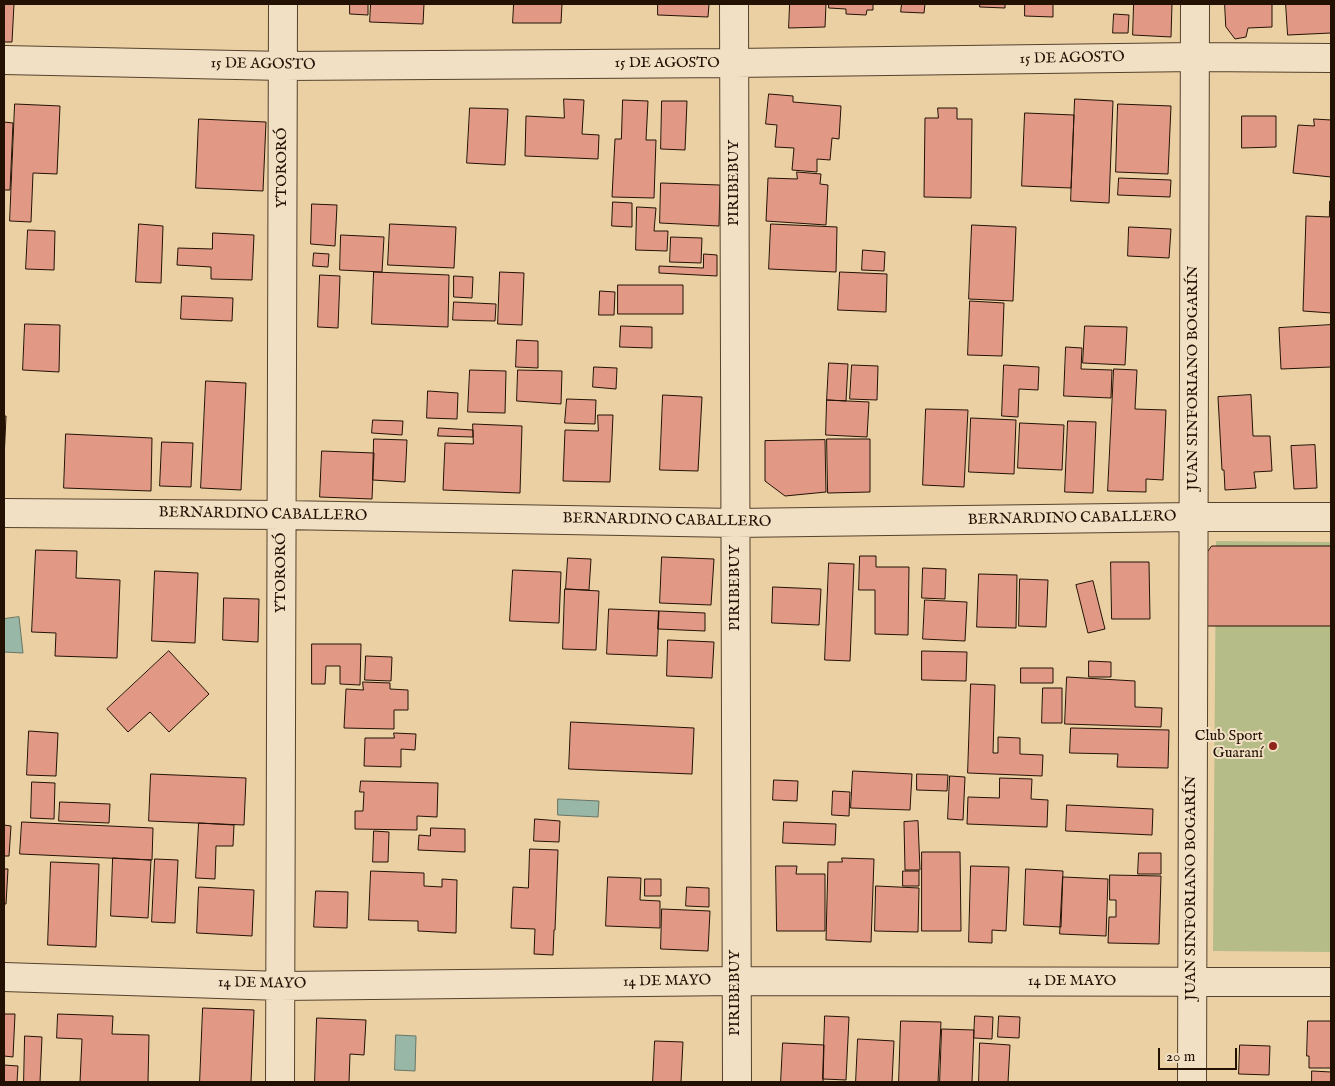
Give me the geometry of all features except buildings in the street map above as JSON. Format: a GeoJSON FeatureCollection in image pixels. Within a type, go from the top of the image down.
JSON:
{"type":"FeatureCollection","features":[{"type":"Feature","properties":{"kind":"street","name":"YTORORÓ"},"geometry":{"type":"LineString","coordinates":[[280,1082],[283,4]]}},
{"type":"Feature","properties":{"kind":"street","name":"PIRIBEBUY"},"geometry":{"type":"LineString","coordinates":[[734,4],[737,1082]]}},
{"type":"Feature","properties":{"kind":"street","name":"JUAN SINFORIANO BOGARÍN"},"geometry":{"type":"LineString","coordinates":[[1192,1082],[1195,4]]}},
{"type":"Feature","properties":{"kind":"street","name":"15 DE AGOSTO"},"geometry":{"type":"LineString","coordinates":[[4,60],[283,66],[1195,57],[1331,58]]}},
{"type":"Feature","properties":{"kind":"street","name":"BERNARDINO CABALLERO"},"geometry":{"type":"LineString","coordinates":[[4,513],[282,514],[735,523],[1331,517]]}},
{"type":"Feature","properties":{"kind":"street","name":"14 DE MAYO"},"geometry":{"type":"LineString","coordinates":[[4,977],[281,986],[736,981],[1331,982]]}},
{"type":"Feature","properties":{"kind":"green space","name":"Club Sport Guaraní"},"geometry":{"type":"Polygon","coordinates":[[[1216,541],[1331,542],[1331,952],[1213,951],[1216,541]]]}},
{"type":"Feature","properties":{"kind":"shaded area"},"geometry":{"type":"Polygon","coordinates":[[[19,617],[23,653],[4,652],[4,619],[19,617]]]}},
{"type":"Feature","properties":{"kind":"shaded area"},"geometry":{"type":"Polygon","coordinates":[[[558,799],[599,801],[598,817],[558,815],[558,799]]]}},
{"type":"Feature","properties":{"kind":"shaded area"},"geometry":{"type":"Polygon","coordinates":[[[396,1035],[416,1036],[415,1071],[395,1070],[396,1035]]]}},
{"type":"Feature","properties":{"kind":"place","name":"Club Sport Guaraní"},"geometry":{"type":"Point","coordinates":[1273,746]}}]}
